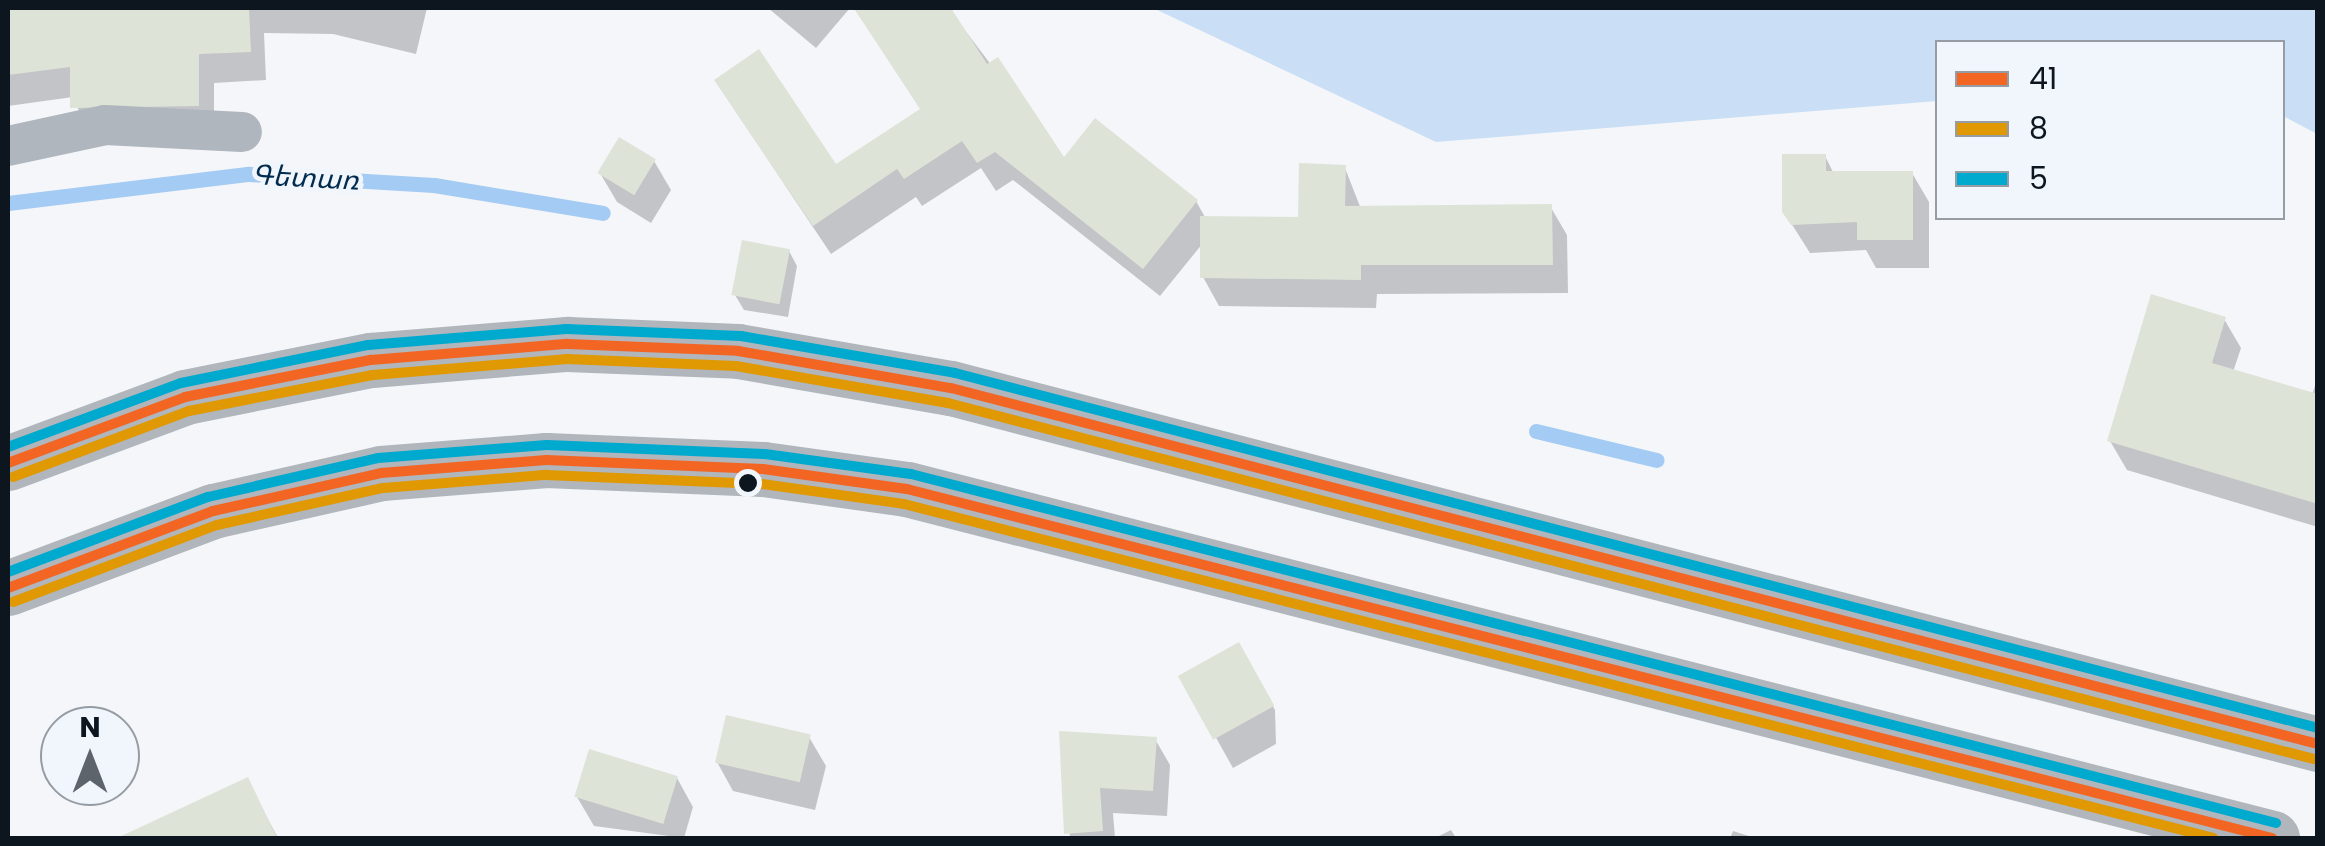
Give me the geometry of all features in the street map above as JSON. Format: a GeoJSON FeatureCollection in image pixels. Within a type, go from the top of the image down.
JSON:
{"type":"FeatureCollection","features":[{"type":"Feature","properties":{"kind":"highway"},"geometry":{"type":"LineString","coordinates":[[8,463],[186,397],[371,360],[567,344],[738,350],[1007,402],[2318,744]]}},
{"type":"Feature","properties":{"kind":"highway"},"geometry":{"type":"LineString","coordinates":[[8,588],[213,511],[380,473],[546,460],[763,469],[907,488],[2272,838]]}},
{"type":"Feature","properties":{"kind":"street"},"geometry":{"type":"LineString","coordinates":[[8,146],[106,126],[242,132]]}},
{"type":"Feature","properties":{"kind":"shaded area"},"geometry":{"type":"Polygon","coordinates":[[[1153,8],[2317,8],[2317,134],[2285,117],[2285,40],[1935,40],[1935,101],[1436,142],[1153,8]]]}},
{"type":"Feature","properties":{"kind":"building"},"geometry":{"type":"Polygon","coordinates":[[[8,8],[249,8],[251,52],[199,54],[199,106],[70,108],[70,67],[8,75],[8,8]]]}},
{"type":"Feature","properties":{"kind":"building"},"geometry":{"type":"Polygon","coordinates":[[[854,8],[951,8],[987,64],[998,57],[1064,157],[1095,118],[1198,200],[1143,269],[995,152],[977,163],[962,141],[904,179],[897,169],[813,226],[714,80],[759,49],[836,164],[920,109],[854,8]]]}},
{"type":"Feature","properties":{"kind":"building"},"geometry":{"type":"Polygon","coordinates":[[[619,137],[656,159],[634,195],[597,173],[619,137]]]}},
{"type":"Feature","properties":{"kind":"building"},"geometry":{"type":"Polygon","coordinates":[[[1782,154],[1826,154],[1826,171],[1913,171],[1913,240],[1857,240],[1857,222],[1791,225],[1782,212],[1782,154]]]}},
{"type":"Feature","properties":{"kind":"building"},"geometry":{"type":"Polygon","coordinates":[[[1299,163],[1346,165],[1345,206],[1552,204],[1553,265],[1361,265],[1361,280],[1200,278],[1200,216],[1298,217],[1299,163]]]}},
{"type":"Feature","properties":{"kind":"building"},"geometry":{"type":"Polygon","coordinates":[[[742,240],[790,249],[779,304],[731,295],[742,240]]]}},
{"type":"Feature","properties":{"kind":"building"},"geometry":{"type":"Polygon","coordinates":[[[2151,294],[2226,317],[2212,363],[2318,394],[2318,504],[2107,441],[2151,294]]]}},
{"type":"Feature","properties":{"kind":"building"},"geometry":{"type":"Polygon","coordinates":[[[1239,642],[1274,706],[1213,740],[1178,676],[1239,642]]]}},
{"type":"Feature","properties":{"kind":"building"},"geometry":{"type":"Polygon","coordinates":[[[726,715],[811,735],[800,782],[715,763],[726,715]]]}},
{"type":"Feature","properties":{"kind":"building"},"geometry":{"type":"Polygon","coordinates":[[[1059,731],[1157,737],[1153,791],[1100,788],[1103,831],[1064,834],[1059,731]]]}},
{"type":"Feature","properties":{"kind":"building"},"geometry":{"type":"Polygon","coordinates":[[[589,749],[678,776],[663,824],[574,797],[589,749]]]}},
{"type":"Feature","properties":{"kind":"building"},"geometry":{"type":"Polygon","coordinates":[[[248,777],[277,838],[117,838],[248,777]]]}},
{"type":"Feature","properties":{"kind":"waterway","name":"Գետառ"},"geometry":{"type":"LineString","coordinates":[[8,203],[249,174],[434,185],[603,213]]}},
{"type":"Feature","properties":{"kind":"waterway","name":"Գետառ"},"geometry":{"type":"LineString","coordinates":[[1536,431],[1657,460]]}},
{"type":"Feature","properties":{"kind":"transit line","name":"5"},"geometry":{"type":"LineString","coordinates":[[8,447],[181,383],[368,345],[566,329],[741,336],[955,373],[2318,728]]}},
{"type":"Feature","properties":{"kind":"transit line","name":"41"},"geometry":{"type":"LineString","coordinates":[[8,463],[185,397],[371,360],[567,344],[738,351],[951,388],[2318,744]]}},
{"type":"Feature","properties":{"kind":"transit line","name":"8"},"geometry":{"type":"LineString","coordinates":[[13,477],[189,411],[373,375],[567,359],[736,366],[948,403],[2314,759]]}},
{"type":"Feature","properties":{"kind":"transit line","name":"5"},"geometry":{"type":"LineString","coordinates":[[8,572],[208,497],[378,458],[547,445],[765,454],[911,474],[2276,823]]}},
{"type":"Feature","properties":{"kind":"transit line","name":"41"},"geometry":{"type":"LineString","coordinates":[[8,588],[213,511],[381,473],[546,460],[763,469],[907,489],[2272,838]]}},
{"type":"Feature","properties":{"kind":"transit line","name":"8"},"geometry":{"type":"LineString","coordinates":[[13,602],[217,525],[383,488],[546,475],[762,484],[904,504],[2213,838]]}}]}
